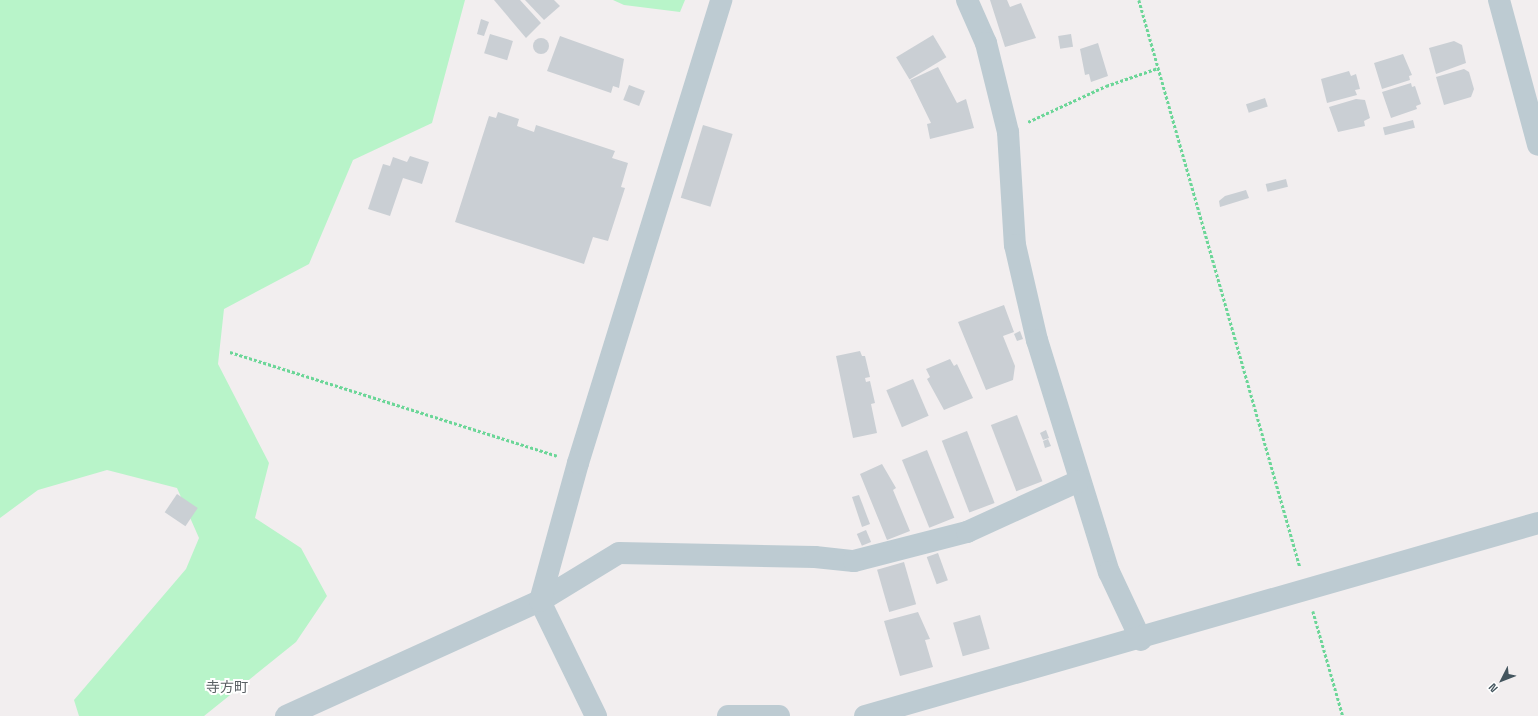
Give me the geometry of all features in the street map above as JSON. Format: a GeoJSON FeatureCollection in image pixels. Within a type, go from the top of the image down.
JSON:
{"type":"FeatureCollection","features":[{"type":"Feature","properties":{"kind":"street"},"geometry":{"type":"LineString","coordinates":[[596,716],[540,602],[578,463],[720,0]]}},
{"type":"Feature","properties":{"kind":"street"},"geometry":{"type":"LineString","coordinates":[[967,0],[986,43],[1008,132],[1014,245],[1037,340],[1079,482],[1109,572],[1141,640]]}},
{"type":"Feature","properties":{"kind":"street"},"geometry":{"type":"LineString","coordinates":[[1499,0],[1538,145]]}},
{"type":"Feature","properties":{"kind":"street"},"geometry":{"type":"LineString","coordinates":[[286,716],[540,602],[619,554],[815,557],[854,561],[967,532],[1079,482]]}},
{"type":"Feature","properties":{"kind":"street"},"geometry":{"type":"LineString","coordinates":[[865,716],[1141,640],[1538,523]]}},
{"type":"Feature","properties":{"kind":"street"},"geometry":{"type":"LineString","coordinates":[[728,716],[780,716]]}},
{"type":"Feature","properties":{"kind":"path"},"geometry":{"type":"LineString","coordinates":[[1138,0],[1343,716]]}},
{"type":"Feature","properties":{"kind":"path"},"geometry":{"type":"LineString","coordinates":[[1008,132],[1106,86],[1158,68]]}},
{"type":"Feature","properties":{"kind":"path"},"geometry":{"type":"LineString","coordinates":[[230,352],[578,463]]}},
{"type":"Feature","properties":{"kind":"green space"},"geometry":{"type":"Polygon","coordinates":[[[0,0],[465,0],[432,123],[353,160],[309,264],[224,309],[218,364],[269,463],[255,518],[301,548],[327,596],[296,642],[204,716],[79,716],[74,700],[186,569],[199,538],[177,488],[107,470],[38,490],[0,518],[0,0]]]}},
{"type":"Feature","properties":{"kind":"green space"},"geometry":{"type":"Polygon","coordinates":[[[613,0],[685,0],[680,12],[624,5],[613,0]]]}},
{"type":"Feature","properties":{"kind":"building"},"geometry":{"type":"Polygon","coordinates":[[[494,0],[520,0],[541,23],[526,38],[494,0]]]}},
{"type":"Feature","properties":{"kind":"building"},"geometry":{"type":"Polygon","coordinates":[[[525,0],[554,0],[560,6],[544,20],[525,0]]]}},
{"type":"Feature","properties":{"kind":"building"},"geometry":{"type":"Polygon","coordinates":[[[990,0],[1007,0],[1010,7],[1021,3],[1036,38],[1005,47],[990,0]]]}},
{"type":"Feature","properties":{"kind":"building"},"geometry":{"type":"Polygon","coordinates":[[[481,19],[489,22],[484,36],[477,34],[481,19]]]}},
{"type":"Feature","properties":{"kind":"building"},"geometry":{"type":"Polygon","coordinates":[[[490,34],[513,41],[507,60],[484,53],[490,34]]]}},
{"type":"Feature","properties":{"kind":"building"},"geometry":{"type":"Polygon","coordinates":[[[1071,34],[1073,47],[1060,49],[1058,36],[1071,34]]]}},
{"type":"Feature","properties":{"kind":"building"},"geometry":{"type":"Polygon","coordinates":[[[933,35],[946,57],[910,79],[896,57],[933,35]]]}},
{"type":"Feature","properties":{"kind":"building"},"geometry":{"type":"Polygon","coordinates":[[[560,36],[624,59],[619,88],[613,86],[611,93],[547,71],[560,36]]]}},
{"type":"Feature","properties":{"kind":"building"},"geometry":{"type":"Polygon","coordinates":[[[541,38],[548,43],[549,46],[544,53],[541,54],[534,49],[533,46],[538,39],[541,38]]]}},
{"type":"Feature","properties":{"kind":"building"},"geometry":{"type":"Polygon","coordinates":[[[1454,41],[1462,45],[1466,63],[1436,74],[1429,48],[1454,41]]]}},
{"type":"Feature","properties":{"kind":"building"},"geometry":{"type":"Polygon","coordinates":[[[1098,43],[1108,76],[1091,82],[1089,74],[1085,75],[1080,49],[1098,43]]]}},
{"type":"Feature","properties":{"kind":"building"},"geometry":{"type":"Polygon","coordinates":[[[1403,54],[1412,75],[1409,76],[1410,80],[1382,89],[1374,63],[1403,54]]]}},
{"type":"Feature","properties":{"kind":"building"},"geometry":{"type":"Polygon","coordinates":[[[938,67],[957,103],[966,99],[974,128],[930,139],[927,124],[931,123],[910,80],[938,67]]]}},
{"type":"Feature","properties":{"kind":"building"},"geometry":{"type":"Polygon","coordinates":[[[1464,69],[1469,72],[1474,89],[1471,97],[1444,105],[1436,77],[1464,69]]]}},
{"type":"Feature","properties":{"kind":"building"},"geometry":{"type":"Polygon","coordinates":[[[1349,71],[1351,76],[1356,74],[1360,89],[1355,90],[1357,95],[1327,103],[1321,79],[1349,71]]]}},
{"type":"Feature","properties":{"kind":"building"},"geometry":{"type":"Polygon","coordinates":[[[1411,83],[1412,87],[1415,86],[1421,104],[1416,106],[1417,109],[1391,118],[1382,92],[1411,83]]]}},
{"type":"Feature","properties":{"kind":"building"},"geometry":{"type":"Polygon","coordinates":[[[629,85],[645,91],[639,106],[623,100],[629,85]]]}},
{"type":"Feature","properties":{"kind":"building"},"geometry":{"type":"Polygon","coordinates":[[[1265,98],[1268,107],[1249,113],[1246,104],[1265,98]]]}},
{"type":"Feature","properties":{"kind":"building"},"geometry":{"type":"Polygon","coordinates":[[[1356,99],[1365,100],[1370,118],[1364,121],[1365,126],[1338,132],[1329,107],[1356,99]]]}},
{"type":"Feature","properties":{"kind":"building"},"geometry":{"type":"Polygon","coordinates":[[[498,112],[519,119],[517,126],[534,132],[536,125],[615,151],[612,158],[628,163],[621,187],[625,188],[608,241],[593,237],[584,264],[455,222],[489,116],[496,118],[498,112]]]}},
{"type":"Feature","properties":{"kind":"building"},"geometry":{"type":"Polygon","coordinates":[[[1413,120],[1415,128],[1385,135],[1383,127],[1413,120]]]}},
{"type":"Feature","properties":{"kind":"building"},"geometry":{"type":"Polygon","coordinates":[[[703,125],[733,134],[710,207],[681,198],[703,125]]]}},
{"type":"Feature","properties":{"kind":"building"},"geometry":{"type":"Polygon","coordinates":[[[410,156],[429,162],[422,184],[403,178],[390,216],[368,209],[383,164],[390,166],[393,157],[407,162],[410,156]]]}},
{"type":"Feature","properties":{"kind":"building"},"geometry":{"type":"Polygon","coordinates":[[[1286,179],[1288,187],[1268,192],[1266,184],[1286,179]]]}},
{"type":"Feature","properties":{"kind":"building"},"geometry":{"type":"Polygon","coordinates":[[[1246,190],[1249,198],[1220,207],[1219,201],[1225,196],[1246,190]]]}},
{"type":"Feature","properties":{"kind":"building"},"geometry":{"type":"Polygon","coordinates":[[[1004,305],[1014,332],[1003,336],[1015,366],[1013,380],[986,390],[958,322],[1004,305]]]}},
{"type":"Feature","properties":{"kind":"building"},"geometry":{"type":"Polygon","coordinates":[[[1020,331],[1023,339],[1017,341],[1014,334],[1020,331]]]}},
{"type":"Feature","properties":{"kind":"building"},"geometry":{"type":"Polygon","coordinates":[[[860,351],[862,356],[865,356],[870,377],[865,378],[866,382],[870,381],[875,403],[871,404],[877,433],[853,438],[836,356],[860,351]]]}},
{"type":"Feature","properties":{"kind":"building"},"geometry":{"type":"Polygon","coordinates":[[[950,359],[954,366],[957,364],[973,398],[944,410],[927,379],[930,377],[926,369],[950,359]]]}},
{"type":"Feature","properties":{"kind":"building"},"geometry":{"type":"Polygon","coordinates":[[[913,379],[929,416],[902,427],[886,390],[913,379]]]}},
{"type":"Feature","properties":{"kind":"building"},"geometry":{"type":"Polygon","coordinates":[[[1017,415],[1042,481],[1016,491],[991,425],[1017,415]]]}},
{"type":"Feature","properties":{"kind":"building"},"geometry":{"type":"Polygon","coordinates":[[[1046,430],[1049,438],[1043,440],[1040,433],[1046,430]]]}},
{"type":"Feature","properties":{"kind":"building"},"geometry":{"type":"Polygon","coordinates":[[[967,431],[995,503],[969,513],[942,441],[967,431]]]}},
{"type":"Feature","properties":{"kind":"building"},"geometry":{"type":"Polygon","coordinates":[[[1048,439],[1051,446],[1045,448],[1043,441],[1048,439]]]}},
{"type":"Feature","properties":{"kind":"building"},"geometry":{"type":"Polygon","coordinates":[[[927,450],[954,518],[929,528],[902,460],[927,450]]]}},
{"type":"Feature","properties":{"kind":"building"},"geometry":{"type":"Polygon","coordinates":[[[882,464],[896,488],[893,490],[910,531],[887,540],[860,474],[882,464]]]}},
{"type":"Feature","properties":{"kind":"building"},"geometry":{"type":"Polygon","coordinates":[[[177,494],[198,508],[185,526],[165,512],[177,494]]]}},
{"type":"Feature","properties":{"kind":"building"},"geometry":{"type":"Polygon","coordinates":[[[859,495],[870,524],[862,527],[852,497],[859,495]]]}},
{"type":"Feature","properties":{"kind":"building"},"geometry":{"type":"Polygon","coordinates":[[[866,530],[871,542],[862,546],[857,534],[866,530]]]}},
{"type":"Feature","properties":{"kind":"building"},"geometry":{"type":"Polygon","coordinates":[[[938,553],[948,580],[937,584],[927,557],[938,553]]]}},
{"type":"Feature","properties":{"kind":"building"},"geometry":{"type":"Polygon","coordinates":[[[904,562],[916,604],[889,612],[877,570],[904,562]]]}},
{"type":"Feature","properties":{"kind":"building"},"geometry":{"type":"Polygon","coordinates":[[[918,612],[930,639],[925,640],[933,667],[900,676],[884,621],[918,612]]]}},
{"type":"Feature","properties":{"kind":"building"},"geometry":{"type":"Polygon","coordinates":[[[980,615],[990,649],[963,656],[953,623],[980,615]]]}},
{"type":"Feature","properties":{"kind":"district","name":"寺方町"},"geometry":{"type":"Point","coordinates":[227,687]}}]}
